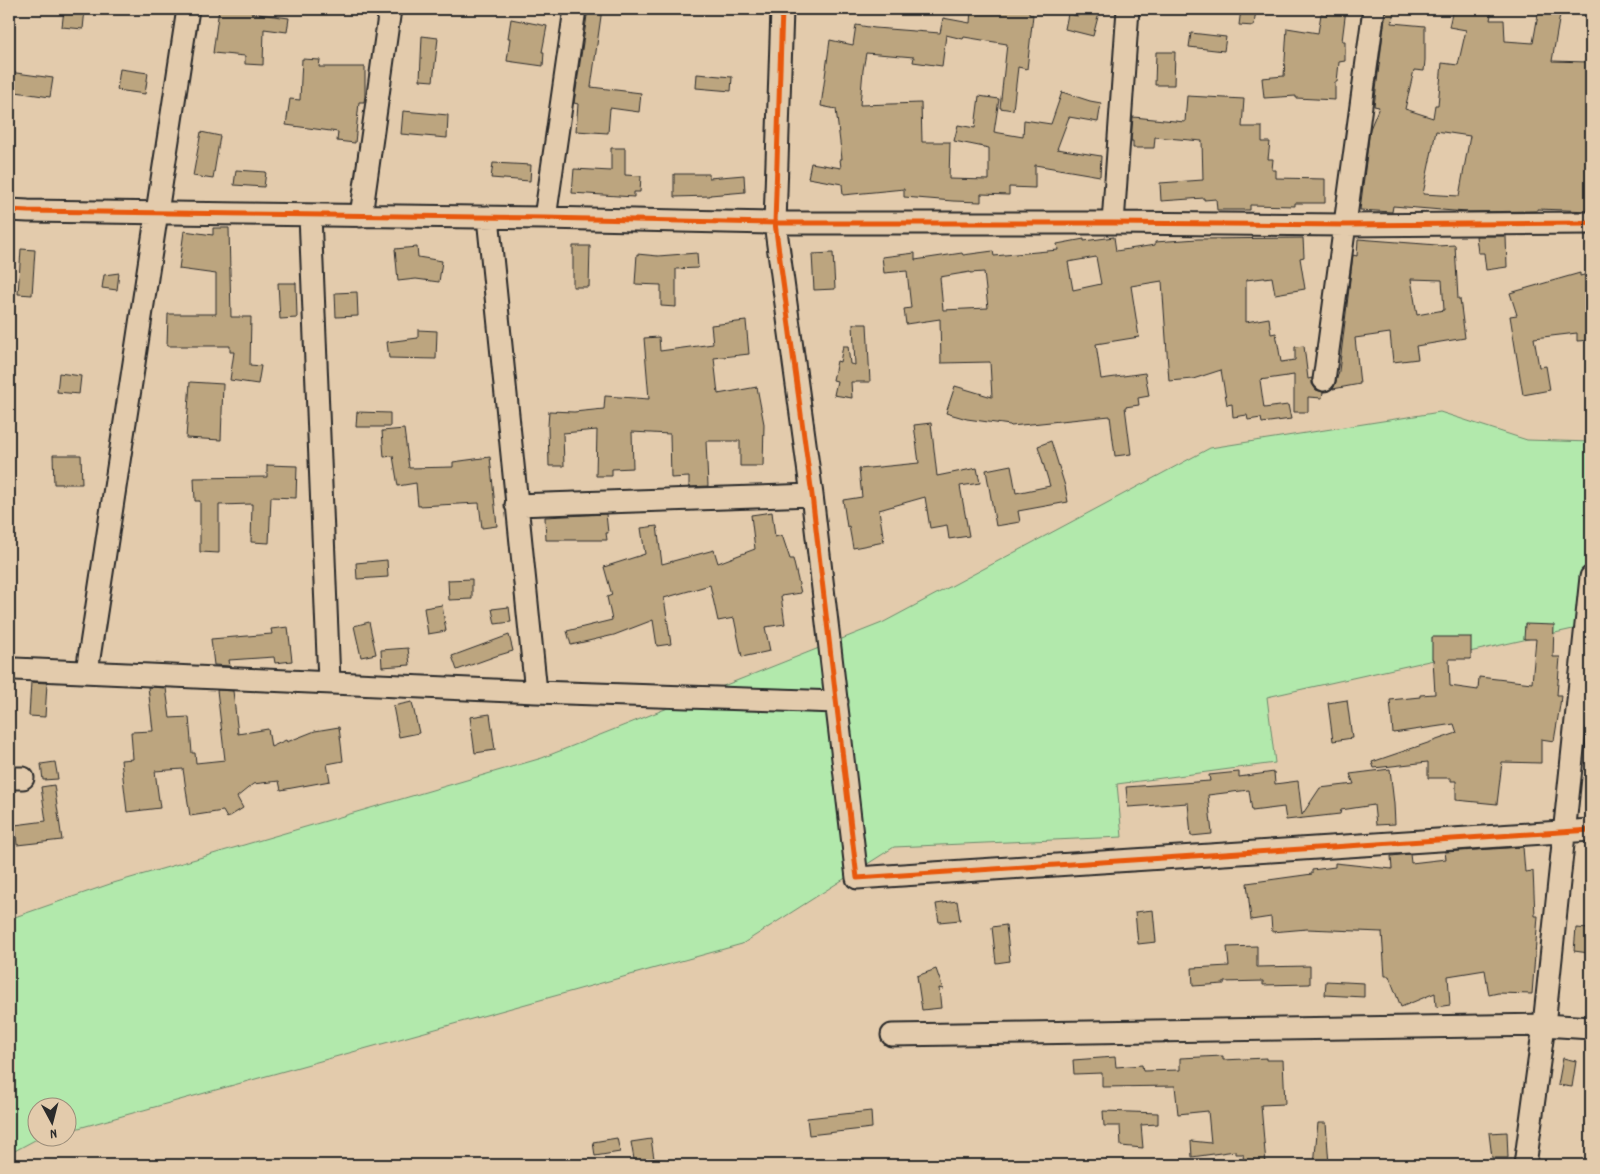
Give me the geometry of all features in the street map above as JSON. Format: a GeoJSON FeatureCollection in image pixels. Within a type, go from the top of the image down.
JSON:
{"type":"FeatureCollection","features":[{"type":"Feature","properties":{"kind":"street"},"geometry":{"type":"LineString","coordinates":[[87,672],[188,9]]}},
{"type":"Feature","properties":{"kind":"street"},"geometry":{"type":"LineString","coordinates":[[361,216],[390,9]]}},
{"type":"Feature","properties":{"kind":"street"},"geometry":{"type":"LineString","coordinates":[[545,218],[575,9]]}},
{"type":"Feature","properties":{"kind":"street"},"geometry":{"type":"LineString","coordinates":[[782,9],[775,223],[812,494],[857,878],[1591,830]]}},
{"type":"Feature","properties":{"kind":"street"},"geometry":{"type":"LineString","coordinates":[[1114,223],[1128,9]]}},
{"type":"Feature","properties":{"kind":"street"},"geometry":{"type":"LineString","coordinates":[[1324,380],[1374,9]]}},
{"type":"Feature","properties":{"kind":"street"},"geometry":{"type":"LineString","coordinates":[[9,210],[775,223],[1345,225],[1591,223]]}},
{"type":"Feature","properties":{"kind":"street"},"geometry":{"type":"LineString","coordinates":[[310,215],[329,681]]}},
{"type":"Feature","properties":{"kind":"street"},"geometry":{"type":"LineString","coordinates":[[488,217],[536,692]]}},
{"type":"Feature","properties":{"kind":"street"},"geometry":{"type":"LineString","coordinates":[[516,505],[812,494]]}},
{"type":"Feature","properties":{"kind":"street"},"geometry":{"type":"LineString","coordinates":[[1525,1165],[1544,1025],[1591,577]]}},
{"type":"Feature","properties":{"kind":"street"},"geometry":{"type":"LineString","coordinates":[[16,669],[329,681],[536,692],[837,702]]}},
{"type":"Feature","properties":{"kind":"street"},"geometry":{"type":"LineString","coordinates":[[892,1035],[1544,1025],[1591,1028]]}},
{"type":"Feature","properties":{"kind":"green space"},"geometry":{"type":"Polygon","coordinates":[[[1440,412],[1527,440],[1591,442],[1591,625],[1267,697],[1275,763],[1117,784],[1122,837],[894,847],[742,944],[78,1128],[78,1096],[28,1096],[28,1144],[9,1154],[9,919],[110,884],[542,758],[882,623],[1210,448],[1440,412]]]}},
{"type":"Feature","properties":{"kind":"building"},"geometry":{"type":"Polygon","coordinates":[[[64,9],[85,9],[83,29],[62,27],[64,9]]]}},
{"type":"Feature","properties":{"kind":"building"},"geometry":{"type":"Polygon","coordinates":[[[219,9],[252,9],[251,13],[289,18],[287,32],[264,29],[263,65],[245,64],[245,56],[213,53],[219,9]]]}},
{"type":"Feature","properties":{"kind":"building"},"geometry":{"type":"Polygon","coordinates":[[[588,9],[602,9],[591,87],[641,93],[639,112],[610,108],[608,133],[576,131],[578,104],[574,103],[588,9]]]}},
{"type":"Feature","properties":{"kind":"building"},"geometry":{"type":"Polygon","coordinates":[[[971,9],[1029,9],[1029,15],[1033,15],[1027,69],[1018,67],[1013,110],[1000,108],[1007,44],[946,35],[942,66],[913,62],[914,57],[866,53],[860,105],[921,103],[922,142],[950,142],[949,179],[989,180],[989,148],[954,141],[958,125],[975,128],[979,96],[999,99],[994,132],[1023,137],[1024,120],[1051,124],[1062,92],[1101,103],[1098,122],[1069,117],[1057,149],[1101,156],[1100,176],[1035,165],[1035,188],[1009,187],[1009,195],[981,194],[981,202],[904,197],[904,189],[843,195],[842,184],[808,178],[811,163],[841,168],[840,159],[842,159],[836,109],[821,106],[830,40],[853,45],[856,25],[940,33],[943,18],[970,23],[971,9]]]}},
{"type":"Feature","properties":{"kind":"building"},"geometry":{"type":"Polygon","coordinates":[[[1079,9],[1100,9],[1093,36],[1065,29],[1068,14],[1078,16],[1079,9]]]}},
{"type":"Feature","properties":{"kind":"building"},"geometry":{"type":"Polygon","coordinates":[[[1241,9],[1256,9],[1254,26],[1239,25],[1241,9]]]}},
{"type":"Feature","properties":{"kind":"building"},"geometry":{"type":"Polygon","coordinates":[[[1328,9],[1346,9],[1342,41],[1345,41],[1345,61],[1339,62],[1337,82],[1335,82],[1335,100],[1296,98],[1296,96],[1264,98],[1262,78],[1284,76],[1287,28],[1318,33],[1321,14],[1327,15],[1328,9]]]}},
{"type":"Feature","properties":{"kind":"building"},"geometry":{"type":"Polygon","coordinates":[[[1386,9],[1394,9],[1392,23],[1425,26],[1424,71],[1414,70],[1405,109],[1433,118],[1435,105],[1438,105],[1442,63],[1458,65],[1466,30],[1449,27],[1453,9],[1492,9],[1490,20],[1504,20],[1505,41],[1533,43],[1539,9],[1561,9],[1552,61],[1587,62],[1586,70],[1591,70],[1591,211],[1537,209],[1537,211],[1466,212],[1393,206],[1392,212],[1360,210],[1370,129],[1379,107],[1374,106],[1386,9]],[[1436,131],[1423,194],[1459,196],[1470,136],[1436,131]]]}},
{"type":"Feature","properties":{"kind":"building"},"geometry":{"type":"Polygon","coordinates":[[[511,19],[547,26],[542,52],[544,52],[543,66],[507,61],[511,19]]]}},
{"type":"Feature","properties":{"kind":"building"},"geometry":{"type":"Polygon","coordinates":[[[1191,33],[1226,37],[1224,51],[1189,47],[1191,33]]]}},
{"type":"Feature","properties":{"kind":"building"},"geometry":{"type":"Polygon","coordinates":[[[422,36],[438,38],[433,81],[420,80],[422,36]]]}},
{"type":"Feature","properties":{"kind":"building"},"geometry":{"type":"Polygon","coordinates":[[[1156,52],[1175,52],[1174,85],[1155,85],[1156,52]]]}},
{"type":"Feature","properties":{"kind":"building"},"geometry":{"type":"Polygon","coordinates":[[[302,59],[320,60],[319,67],[365,67],[365,96],[364,102],[359,102],[355,143],[337,141],[338,132],[286,125],[290,99],[300,100],[302,59]]]}},
{"type":"Feature","properties":{"kind":"building"},"geometry":{"type":"Polygon","coordinates":[[[120,69],[148,73],[145,94],[117,90],[120,69]]]}},
{"type":"Feature","properties":{"kind":"building"},"geometry":{"type":"Polygon","coordinates":[[[9,72],[53,78],[50,97],[9,91],[9,72]]]}},
{"type":"Feature","properties":{"kind":"building"},"geometry":{"type":"Polygon","coordinates":[[[697,74],[732,77],[731,91],[696,88],[697,74]]]}},
{"type":"Feature","properties":{"kind":"building"},"geometry":{"type":"Polygon","coordinates":[[[1187,96],[1244,99],[1242,127],[1262,127],[1262,142],[1270,142],[1268,159],[1273,159],[1272,170],[1276,170],[1276,178],[1325,179],[1325,203],[1295,203],[1295,206],[1250,205],[1250,210],[1217,210],[1216,199],[1161,201],[1160,183],[1203,180],[1202,141],[1155,137],[1154,148],[1133,148],[1133,141],[1131,141],[1133,117],[1185,122],[1187,96]]]}},
{"type":"Feature","properties":{"kind":"building"},"geometry":{"type":"Polygon","coordinates":[[[403,111],[448,115],[447,138],[401,134],[403,111]]]}},
{"type":"Feature","properties":{"kind":"building"},"geometry":{"type":"Polygon","coordinates":[[[201,132],[220,136],[213,179],[193,176],[201,132]]]}},
{"type":"Feature","properties":{"kind":"building"},"geometry":{"type":"Polygon","coordinates":[[[611,148],[625,148],[625,175],[641,176],[640,192],[634,192],[634,197],[572,193],[574,169],[611,171],[611,148]]]}},
{"type":"Feature","properties":{"kind":"building"},"geometry":{"type":"Polygon","coordinates":[[[493,163],[531,165],[530,181],[491,178],[493,163]]]}},
{"type":"Feature","properties":{"kind":"building"},"geometry":{"type":"Polygon","coordinates":[[[236,170],[266,172],[264,187],[234,185],[236,170]]]}},
{"type":"Feature","properties":{"kind":"building"},"geometry":{"type":"Polygon","coordinates":[[[674,174],[709,174],[709,178],[744,175],[745,192],[710,196],[674,197],[674,174]]]}},
{"type":"Feature","properties":{"kind":"building"},"geometry":{"type":"Polygon","coordinates":[[[213,228],[229,228],[231,317],[251,317],[250,365],[261,366],[258,384],[230,380],[234,352],[230,352],[230,346],[167,346],[168,314],[216,314],[216,274],[179,269],[184,231],[213,235],[213,228]]]}},
{"type":"Feature","properties":{"kind":"building"},"geometry":{"type":"Polygon","coordinates":[[[1476,236],[1506,236],[1507,267],[1486,270],[1484,253],[1478,253],[1476,236]]]}},
{"type":"Feature","properties":{"kind":"building"},"geometry":{"type":"Polygon","coordinates":[[[1114,237],[1116,251],[1155,245],[1155,242],[1198,239],[1303,238],[1304,257],[1300,258],[1305,289],[1275,294],[1272,277],[1246,280],[1246,322],[1269,318],[1271,334],[1276,333],[1281,362],[1295,360],[1295,347],[1304,346],[1308,379],[1312,378],[1312,384],[1316,390],[1323,392],[1322,398],[1308,397],[1308,412],[1294,412],[1294,375],[1260,380],[1264,408],[1288,405],[1291,419],[1262,423],[1261,418],[1248,420],[1247,415],[1233,417],[1232,404],[1227,405],[1221,370],[1193,379],[1169,381],[1162,281],[1131,286],[1139,337],[1096,344],[1101,379],[1145,373],[1149,396],[1138,398],[1139,405],[1125,407],[1131,454],[1115,456],[1110,416],[1011,426],[967,419],[946,413],[955,386],[992,397],[990,362],[941,363],[940,319],[906,324],[904,309],[911,308],[907,271],[884,273],[882,257],[915,253],[915,260],[962,253],[963,255],[993,251],[994,256],[1058,250],[1057,244],[1084,239],[1084,241],[1114,237]],[[1096,257],[1068,262],[1073,290],[1101,284],[1096,257]],[[970,272],[940,277],[943,310],[988,308],[984,272],[970,272]]]}},
{"type":"Feature","properties":{"kind":"building"},"geometry":{"type":"Polygon","coordinates":[[[1358,239],[1437,246],[1455,245],[1458,299],[1460,299],[1465,338],[1416,346],[1418,359],[1393,362],[1390,333],[1355,338],[1360,384],[1333,389],[1339,371],[1353,255],[1357,256],[1358,239]],[[1411,279],[1417,315],[1444,310],[1442,280],[1411,279]]]}},
{"type":"Feature","properties":{"kind":"building"},"geometry":{"type":"Polygon","coordinates":[[[573,246],[590,246],[589,287],[573,287],[573,246]]]}},
{"type":"Feature","properties":{"kind":"building"},"geometry":{"type":"Polygon","coordinates":[[[417,247],[418,257],[442,261],[439,282],[416,279],[398,281],[395,249],[417,247]]]}},
{"type":"Feature","properties":{"kind":"building"},"geometry":{"type":"Polygon","coordinates":[[[21,249],[35,250],[32,295],[18,294],[21,249]]]}},
{"type":"Feature","properties":{"kind":"building"},"geometry":{"type":"Polygon","coordinates":[[[697,253],[698,268],[676,269],[676,307],[661,306],[661,285],[635,284],[637,254],[658,256],[697,253]]]}},
{"type":"Feature","properties":{"kind":"building"},"geometry":{"type":"Polygon","coordinates":[[[833,253],[835,289],[814,290],[812,254],[833,253]]]}},
{"type":"Feature","properties":{"kind":"building"},"geometry":{"type":"Polygon","coordinates":[[[119,273],[117,290],[102,288],[104,275],[119,273]]]}},
{"type":"Feature","properties":{"kind":"building"},"geometry":{"type":"Polygon","coordinates":[[[1580,273],[1580,276],[1588,274],[1591,287],[1591,340],[1577,341],[1577,333],[1534,338],[1539,367],[1546,366],[1550,390],[1523,395],[1510,316],[1517,315],[1510,293],[1580,273]]]}},
{"type":"Feature","properties":{"kind":"building"},"geometry":{"type":"Polygon","coordinates":[[[278,283],[296,283],[297,318],[280,319],[278,283]]]}},
{"type":"Feature","properties":{"kind":"building"},"geometry":{"type":"Polygon","coordinates":[[[357,292],[358,316],[336,317],[335,293],[357,292]]]}},
{"type":"Feature","properties":{"kind":"building"},"geometry":{"type":"Polygon","coordinates":[[[746,321],[749,354],[714,358],[718,394],[757,387],[764,424],[763,466],[740,466],[740,441],[706,441],[708,486],[689,487],[689,477],[671,478],[670,434],[632,432],[633,468],[612,469],[612,476],[596,476],[597,430],[563,433],[564,466],[549,466],[549,411],[574,412],[604,409],[605,396],[649,399],[644,338],[659,337],[660,351],[713,344],[711,325],[746,321]]]}},
{"type":"Feature","properties":{"kind":"building"},"geometry":{"type":"Polygon","coordinates":[[[853,324],[867,324],[870,382],[851,382],[852,398],[834,395],[837,381],[833,380],[837,361],[840,362],[843,346],[848,346],[850,364],[855,365],[853,324]]]}},
{"type":"Feature","properties":{"kind":"building"},"geometry":{"type":"Polygon","coordinates":[[[418,330],[437,331],[436,359],[389,358],[387,342],[418,338],[418,330]]]}},
{"type":"Feature","properties":{"kind":"building"},"geometry":{"type":"Polygon","coordinates":[[[59,373],[81,376],[79,394],[57,392],[59,373]]]}},
{"type":"Feature","properties":{"kind":"building"},"geometry":{"type":"Polygon","coordinates":[[[190,382],[223,384],[221,440],[186,438],[190,382]]]}},
{"type":"Feature","properties":{"kind":"building"},"geometry":{"type":"Polygon","coordinates":[[[357,412],[390,413],[390,427],[356,427],[357,412]]]}},
{"type":"Feature","properties":{"kind":"building"},"geometry":{"type":"Polygon","coordinates":[[[931,423],[937,476],[977,468],[980,483],[960,486],[969,536],[949,539],[947,525],[930,528],[925,497],[879,510],[884,542],[853,548],[849,526],[847,527],[843,500],[862,497],[859,469],[919,463],[914,425],[931,423]]]}},
{"type":"Feature","properties":{"kind":"building"},"geometry":{"type":"Polygon","coordinates":[[[404,429],[409,468],[453,467],[453,462],[490,457],[497,526],[482,528],[479,503],[418,506],[416,483],[398,486],[393,456],[384,457],[382,431],[404,429]]]}},
{"type":"Feature","properties":{"kind":"building"},"geometry":{"type":"Polygon","coordinates":[[[1051,441],[1068,502],[1018,511],[1020,522],[996,526],[986,470],[1011,465],[1016,493],[1050,486],[1038,446],[1051,441]]]}},
{"type":"Feature","properties":{"kind":"building"},"geometry":{"type":"Polygon","coordinates":[[[53,455],[81,455],[82,484],[54,484],[53,455]]]}},
{"type":"Feature","properties":{"kind":"building"},"geometry":{"type":"Polygon","coordinates":[[[267,465],[297,466],[296,498],[271,497],[269,543],[251,542],[252,504],[219,505],[219,553],[200,552],[200,501],[195,501],[194,478],[267,477],[267,465]]]}},
{"type":"Feature","properties":{"kind":"building"},"geometry":{"type":"Polygon","coordinates":[[[772,512],[775,537],[782,535],[790,559],[793,559],[801,593],[781,596],[785,624],[765,627],[770,651],[742,657],[734,618],[718,621],[710,585],[664,598],[671,644],[657,646],[653,620],[614,635],[571,645],[567,631],[612,620],[607,597],[612,595],[604,567],[645,554],[641,528],[657,526],[662,564],[714,550],[718,563],[755,549],[751,515],[772,512]]]}},
{"type":"Feature","properties":{"kind":"building"},"geometry":{"type":"Polygon","coordinates":[[[606,514],[607,540],[546,540],[545,517],[606,514]]]}},
{"type":"Feature","properties":{"kind":"building"},"geometry":{"type":"Polygon","coordinates":[[[387,560],[388,577],[357,579],[356,563],[387,560]]]}},
{"type":"Feature","properties":{"kind":"building"},"geometry":{"type":"Polygon","coordinates":[[[472,579],[472,599],[449,600],[448,580],[472,579]]]}},
{"type":"Feature","properties":{"kind":"building"},"geometry":{"type":"Polygon","coordinates":[[[442,605],[446,631],[428,634],[424,608],[442,605]]]}},
{"type":"Feature","properties":{"kind":"building"},"geometry":{"type":"Polygon","coordinates":[[[509,607],[511,622],[495,624],[492,609],[509,607]]]}},
{"type":"Feature","properties":{"kind":"building"},"geometry":{"type":"Polygon","coordinates":[[[369,622],[376,654],[361,657],[354,626],[369,622]]]}},
{"type":"Feature","properties":{"kind":"building"},"geometry":{"type":"Polygon","coordinates":[[[1525,624],[1554,625],[1553,657],[1560,657],[1557,695],[1561,695],[1554,741],[1541,739],[1541,763],[1502,762],[1497,804],[1456,800],[1456,781],[1451,781],[1451,778],[1428,778],[1428,762],[1374,768],[1372,762],[1457,733],[1454,724],[1393,733],[1390,700],[1435,694],[1432,637],[1471,637],[1471,659],[1449,659],[1450,686],[1478,690],[1479,677],[1532,683],[1536,639],[1524,639],[1525,624]]]}},
{"type":"Feature","properties":{"kind":"building"},"geometry":{"type":"Polygon","coordinates":[[[288,627],[292,661],[275,663],[274,657],[229,660],[230,666],[214,665],[211,639],[272,634],[271,629],[288,627]]]}},
{"type":"Feature","properties":{"kind":"building"},"geometry":{"type":"Polygon","coordinates":[[[509,635],[513,651],[457,670],[452,656],[509,635]]]}},
{"type":"Feature","properties":{"kind":"building"},"geometry":{"type":"Polygon","coordinates":[[[408,648],[410,665],[382,667],[381,650],[408,648]]]}},
{"type":"Feature","properties":{"kind":"building"},"geometry":{"type":"Polygon","coordinates":[[[31,682],[47,683],[45,717],[29,716],[31,682]]]}},
{"type":"Feature","properties":{"kind":"building"},"geometry":{"type":"Polygon","coordinates":[[[148,687],[166,688],[170,718],[189,717],[192,753],[195,753],[196,763],[225,760],[217,690],[233,691],[238,734],[268,729],[271,747],[315,731],[339,727],[343,761],[327,764],[330,781],[281,790],[279,781],[253,784],[237,797],[243,808],[227,818],[223,811],[190,816],[183,769],[155,771],[160,808],[127,812],[121,760],[133,759],[131,732],[153,731],[148,687]]]}},
{"type":"Feature","properties":{"kind":"building"},"geometry":{"type":"Polygon","coordinates":[[[1347,700],[1352,738],[1333,741],[1328,703],[1347,700]]]}},
{"type":"Feature","properties":{"kind":"building"},"geometry":{"type":"Polygon","coordinates":[[[412,702],[419,733],[399,737],[393,706],[412,702]]]}},
{"type":"Feature","properties":{"kind":"building"},"geometry":{"type":"Polygon","coordinates":[[[490,714],[495,750],[475,753],[470,717],[490,714]]]}},
{"type":"Feature","properties":{"kind":"building"},"geometry":{"type":"Polygon","coordinates":[[[55,762],[58,779],[43,780],[41,764],[55,762]]]}},
{"type":"Feature","properties":{"kind":"building"},"geometry":{"type":"Polygon","coordinates":[[[1390,769],[1395,824],[1376,825],[1374,805],[1341,810],[1340,814],[1286,820],[1284,807],[1252,811],[1249,790],[1208,795],[1212,834],[1191,836],[1188,803],[1128,807],[1126,787],[1210,781],[1209,775],[1239,772],[1239,777],[1274,772],[1275,784],[1298,781],[1302,815],[1320,788],[1354,784],[1350,774],[1390,769]]]}},
{"type":"Feature","properties":{"kind":"building"},"geometry":{"type":"Polygon","coordinates":[[[54,785],[62,840],[17,845],[15,825],[46,821],[41,787],[54,785]]]}},
{"type":"Feature","properties":{"kind":"building"},"geometry":{"type":"Polygon","coordinates":[[[1523,847],[1525,872],[1533,871],[1535,916],[1538,916],[1532,994],[1498,993],[1489,995],[1485,970],[1448,976],[1450,1005],[1436,1007],[1435,993],[1401,1007],[1389,976],[1385,976],[1382,932],[1307,929],[1272,932],[1271,917],[1251,920],[1247,883],[1312,874],[1312,870],[1335,867],[1335,863],[1392,869],[1391,856],[1410,854],[1411,863],[1446,859],[1445,852],[1523,847]]]}},
{"type":"Feature","properties":{"kind":"building"},"geometry":{"type":"Polygon","coordinates":[[[957,901],[960,920],[939,922],[936,904],[957,901]]]}},
{"type":"Feature","properties":{"kind":"building"},"geometry":{"type":"Polygon","coordinates":[[[1153,910],[1156,942],[1138,944],[1135,912],[1153,910]]]}},
{"type":"Feature","properties":{"kind":"building"},"geometry":{"type":"Polygon","coordinates":[[[1006,925],[1010,961],[996,963],[992,927],[1006,925]]]}},
{"type":"Feature","properties":{"kind":"building"},"geometry":{"type":"Polygon","coordinates":[[[1576,928],[1590,929],[1589,953],[1574,951],[1576,928]]]}},
{"type":"Feature","properties":{"kind":"building"},"geometry":{"type":"Polygon","coordinates":[[[1257,946],[1257,967],[1310,966],[1310,984],[1263,985],[1263,981],[1224,982],[1224,984],[1193,986],[1192,968],[1229,966],[1227,947],[1257,946]]]}},
{"type":"Feature","properties":{"kind":"building"},"geometry":{"type":"Polygon","coordinates":[[[936,969],[943,989],[939,988],[941,1008],[922,1010],[917,976],[936,969]]]}},
{"type":"Feature","properties":{"kind":"building"},"geometry":{"type":"Polygon","coordinates":[[[1326,981],[1364,983],[1364,997],[1325,995],[1326,981]]]}},
{"type":"Feature","properties":{"kind":"building"},"geometry":{"type":"Polygon","coordinates":[[[1223,1056],[1223,1060],[1266,1058],[1266,1060],[1283,1060],[1285,1104],[1261,1105],[1266,1165],[1244,1165],[1243,1154],[1235,1154],[1235,1151],[1192,1157],[1191,1141],[1211,1143],[1208,1111],[1178,1114],[1175,1086],[1102,1087],[1102,1073],[1074,1074],[1073,1060],[1115,1057],[1116,1067],[1142,1065],[1143,1071],[1180,1070],[1180,1058],[1223,1056]]]}},
{"type":"Feature","properties":{"kind":"building"},"geometry":{"type":"Polygon","coordinates":[[[1563,1058],[1576,1061],[1572,1087],[1558,1085],[1563,1058]]]}},
{"type":"Feature","properties":{"kind":"building"},"geometry":{"type":"Polygon","coordinates":[[[871,1111],[872,1128],[809,1135],[807,1118],[871,1111]]]}},
{"type":"Feature","properties":{"kind":"building"},"geometry":{"type":"Polygon","coordinates":[[[1103,1111],[1158,1113],[1158,1124],[1141,1125],[1143,1148],[1121,1146],[1120,1126],[1104,1126],[1103,1111]]]}},
{"type":"Feature","properties":{"kind":"building"},"geometry":{"type":"Polygon","coordinates":[[[1318,1123],[1326,1123],[1329,1165],[1314,1165],[1318,1123]]]}},
{"type":"Feature","properties":{"kind":"building"},"geometry":{"type":"Polygon","coordinates":[[[1507,1132],[1508,1158],[1492,1158],[1489,1133],[1507,1132]]]}},
{"type":"Feature","properties":{"kind":"building"},"geometry":{"type":"Polygon","coordinates":[[[617,1138],[620,1152],[595,1156],[593,1142],[617,1138]]]}},
{"type":"Feature","properties":{"kind":"building"},"geometry":{"type":"Polygon","coordinates":[[[651,1139],[655,1165],[635,1165],[631,1142],[651,1139]]]}},
{"type":"Feature","properties":{"kind":"cycle path"},"geometry":{"type":"LineString","coordinates":[[782,9],[775,223],[812,495],[857,878],[1591,830]]}},
{"type":"Feature","properties":{"kind":"cycle path"},"geometry":{"type":"LineString","coordinates":[[9,210],[775,223],[1345,225],[1591,223]]}}]}
